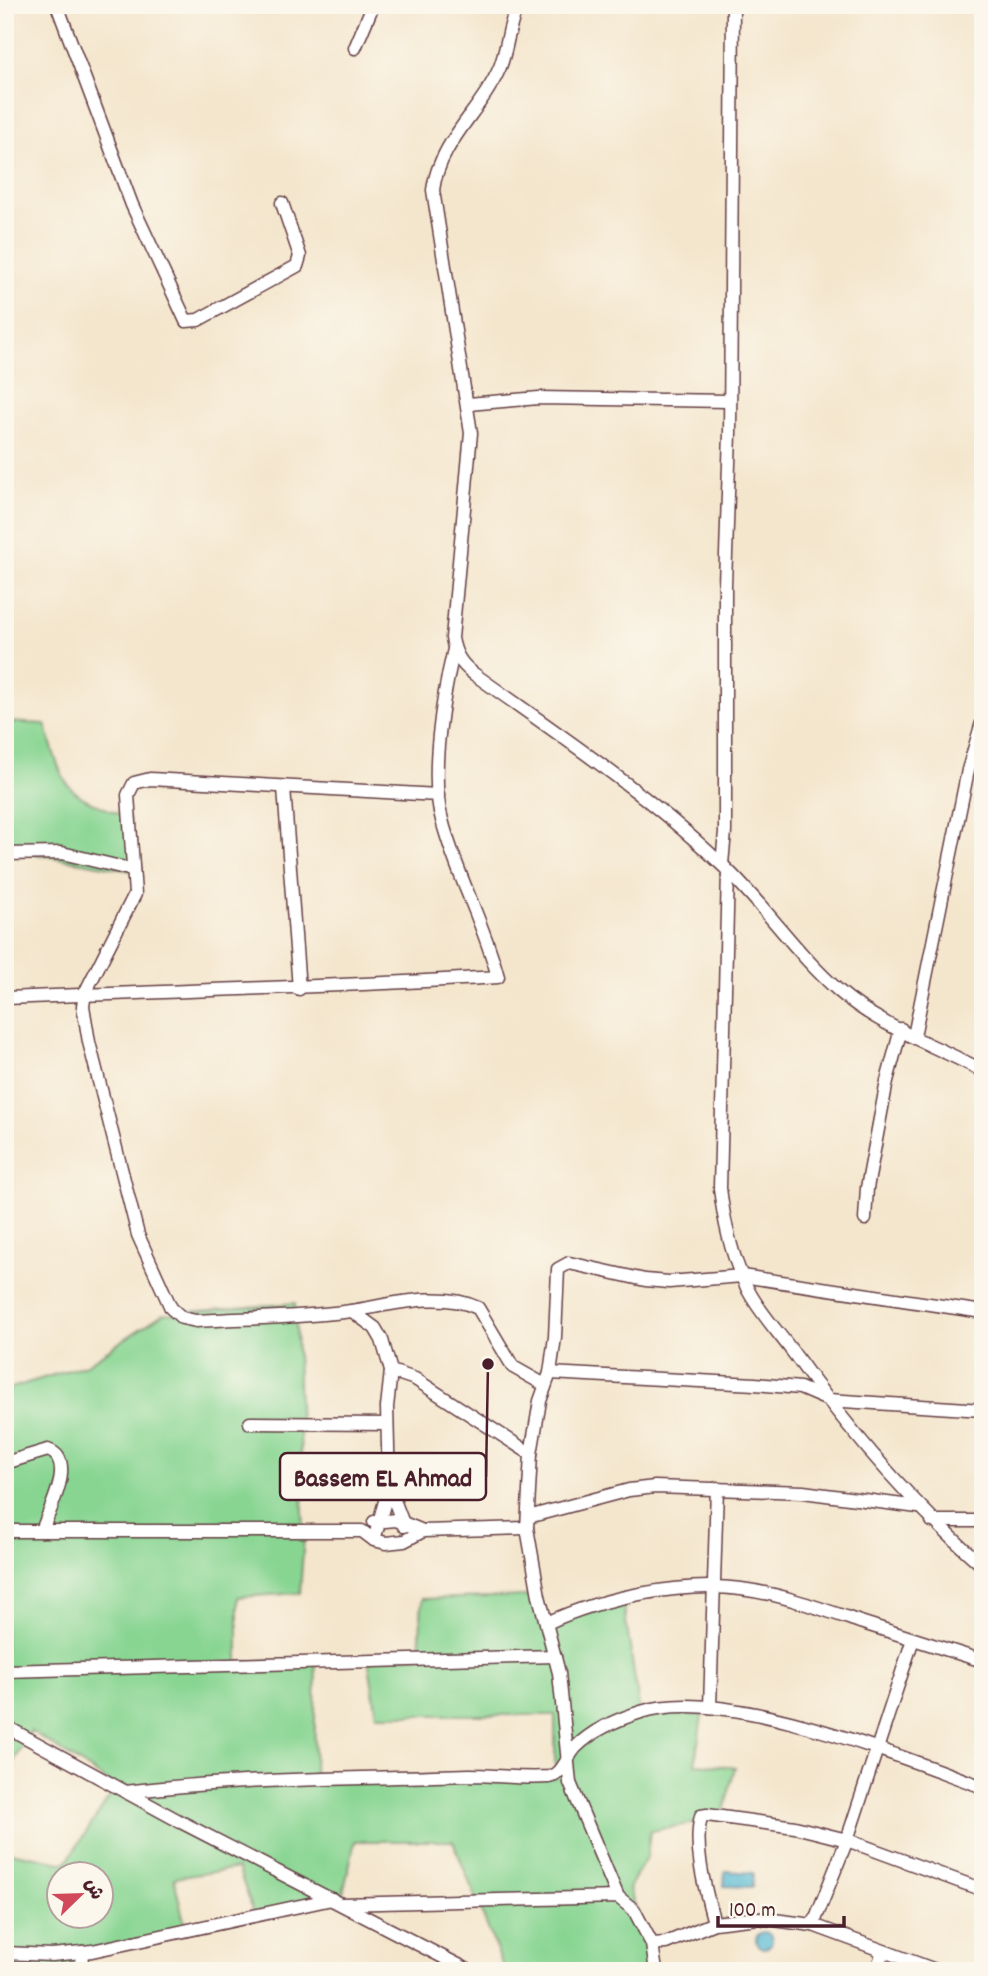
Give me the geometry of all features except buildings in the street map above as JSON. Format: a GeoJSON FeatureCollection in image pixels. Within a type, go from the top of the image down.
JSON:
{"type":"FeatureCollection","features":[{"type":"Feature","properties":{"kind":"street"},"geometry":{"type":"LineString","coordinates":[[57,5],[132,205],[186,321],[198,320],[298,266],[300,256],[282,203]]}},
{"type":"Feature","properties":{"kind":"street"},"geometry":{"type":"LineString","coordinates":[[355,48],[373,5]]}},
{"type":"Feature","properties":{"kind":"street"},"geometry":{"type":"LineString","coordinates":[[5,998],[85,993],[147,994],[299,989],[498,978],[441,820],[438,795],[444,690],[454,649],[453,631],[471,433],[433,190],[435,177],[446,151],[499,68],[518,5]]}},
{"type":"Feature","properties":{"kind":"street"},"geometry":{"type":"LineString","coordinates":[[733,5],[720,1188],[723,1217],[750,1293],[828,1400],[918,1507],[983,1566]]}},
{"type":"Feature","properties":{"kind":"street"},"geometry":{"type":"LineString","coordinates":[[468,404],[540,398],[729,401]]}},
{"type":"Feature","properties":{"kind":"street"},"geometry":{"type":"LineString","coordinates":[[454,649],[463,665],[474,674],[592,757],[725,868],[839,991],[901,1029],[983,1071]]}},
{"type":"Feature","properties":{"kind":"street"},"geometry":{"type":"LineString","coordinates":[[914,1036],[968,769],[983,719]]}},
{"type":"Feature","properties":{"kind":"street"},"geometry":{"type":"LineString","coordinates":[[438,795],[150,779],[134,783],[128,795],[135,894],[85,993],[83,1006],[125,1194],[138,1235],[171,1308],[182,1318],[196,1321],[352,1311],[398,1303],[447,1302],[472,1305],[484,1313],[513,1367],[548,1379],[755,1384],[800,1388],[828,1400],[983,1410]]}},
{"type":"Feature","properties":{"kind":"street"},"geometry":{"type":"LineString","coordinates":[[284,788],[299,989]]}},
{"type":"Feature","properties":{"kind":"street"},"geometry":{"type":"LineString","coordinates":[[5,854],[62,853],[133,870]]}},
{"type":"Feature","properties":{"kind":"street"},"geometry":{"type":"LineString","coordinates":[[865,1219],[867,1188],[887,1081],[901,1029]]}},
{"type":"Feature","properties":{"kind":"street"},"geometry":{"type":"LineString","coordinates":[[656,1971],[652,1944],[634,1910],[618,1897],[570,1783],[565,1715],[555,1656],[536,1581],[527,1522],[531,1454],[555,1337],[556,1280],[561,1265],[569,1263],[622,1277],[669,1282],[742,1276],[983,1312]]}},
{"type":"Feature","properties":{"kind":"street"},"geometry":{"type":"LineString","coordinates":[[352,1311],[375,1328],[382,1340],[391,1371],[387,1424],[388,1487],[374,1540]]}},
{"type":"Feature","properties":{"kind":"street"},"geometry":{"type":"LineString","coordinates":[[391,1371],[415,1379],[531,1454]]}},
{"type":"Feature","properties":{"kind":"street"},"geometry":{"type":"LineString","coordinates":[[250,1423],[387,1424]]}},
{"type":"Feature","properties":{"kind":"street"},"geometry":{"type":"LineString","coordinates":[[5,1463],[48,1450],[59,1458],[63,1470],[60,1483],[42,1531]]}},
{"type":"Feature","properties":{"kind":"street"},"geometry":{"type":"LineString","coordinates":[[388,1487],[403,1521],[404,1541]]}},
{"type":"Feature","properties":{"kind":"street"},"geometry":{"type":"LineString","coordinates":[[362,1531],[374,1540],[386,1543],[404,1541],[423,1531],[527,1522],[629,1490],[656,1487],[803,1492],[918,1507]]}},
{"type":"Feature","properties":{"kind":"street"},"geometry":{"type":"LineString","coordinates":[[710,1707],[717,1488]]}},
{"type":"Feature","properties":{"kind":"street"},"geometry":{"type":"LineString","coordinates":[[5,1531],[362,1531],[379,1519],[403,1521],[423,1531]]}},
{"type":"Feature","properties":{"kind":"street"},"geometry":{"type":"LineString","coordinates":[[932,1521],[983,1521]]}},
{"type":"Feature","properties":{"kind":"street"},"geometry":{"type":"LineString","coordinates":[[547,1623],[605,1602],[689,1588],[741,1588],[812,1606],[983,1661]]}},
{"type":"Feature","properties":{"kind":"street"},"geometry":{"type":"LineString","coordinates":[[813,1925],[847,1840],[913,1639]]}},
{"type":"Feature","properties":{"kind":"street"},"geometry":{"type":"LineString","coordinates":[[5,1671],[555,1656]]}},
{"type":"Feature","properties":{"kind":"street"},"geometry":{"type":"LineString","coordinates":[[126,1792],[169,1786],[482,1775],[552,1777],[562,1769],[578,1745],[612,1723],[643,1711],[710,1707],[798,1724],[878,1749],[983,1787]]}},
{"type":"Feature","properties":{"kind":"street"},"geometry":{"type":"LineString","coordinates":[[5,1726],[161,1811],[470,1971]]}},
{"type":"Feature","properties":{"kind":"street"},"geometry":{"type":"LineString","coordinates":[[161,1811],[169,1786]]}},
{"type":"Feature","properties":{"kind":"street"},"geometry":{"type":"LineString","coordinates":[[714,1923],[705,1888],[701,1816],[736,1817],[795,1827],[847,1840],[983,1890]]}},
{"type":"Feature","properties":{"kind":"street"},"geometry":{"type":"LineString","coordinates":[[5,1953],[82,1952],[337,1901],[618,1897]]}},
{"type":"Feature","properties":{"kind":"street"},"geometry":{"type":"LineString","coordinates":[[652,1944],[666,1943],[714,1923],[758,1918],[813,1925],[882,1953],[938,1971]]}},
{"type":"Feature","properties":{"kind":"street"},"geometry":{"type":"LineString","coordinates":[[81,1971],[82,1952]]}},
{"type":"Feature","properties":{"kind":"street"},"geometry":{"type":"LineString","coordinates":[[877,1971],[882,1953]]}},
{"type":"Feature","properties":{"kind":"green space"},"geometry":{"type":"Polygon","coordinates":[[[5,722],[45,724],[63,777],[70,787],[91,802],[129,818],[139,872],[5,849],[5,722]]]}},
{"type":"Feature","properties":{"kind":"green space"},"geometry":{"type":"Polygon","coordinates":[[[295,1303],[304,1536],[300,1593],[238,1597],[238,1662],[316,1660],[314,1774],[555,1778],[555,1715],[377,1715],[368,1658],[419,1656],[422,1599],[531,1596],[542,1625],[623,1602],[640,1712],[702,1715],[695,1764],[735,1767],[722,1818],[650,1831],[647,1856],[629,1888],[658,1971],[505,1971],[453,1841],[355,1841],[342,1898],[254,1913],[238,1868],[174,1878],[186,1930],[75,1953],[76,1971],[5,1971],[5,1851],[51,1860],[46,1860],[46,1930],[116,1930],[116,1860],[68,1860],[116,1787],[31,1731],[5,1777],[5,1390],[85,1365],[163,1314],[295,1303]]]}},
{"type":"Feature","properties":{"kind":"water"},"geometry":{"type":"Polygon","coordinates":[[[725,1871],[753,1873],[752,1887],[724,1886],[725,1871]]]}},
{"type":"Feature","properties":{"kind":"water"},"geometry":{"type":"Polygon","coordinates":[[[764,1932],[770,1934],[770,1946],[764,1948],[758,1946],[756,1940],[758,1934],[764,1932]]]}},
{"type":"Feature","properties":{"kind":"place","name":"Bassem EL Ahmad"},"geometry":{"type":"Point","coordinates":[488,1364]}}]}
